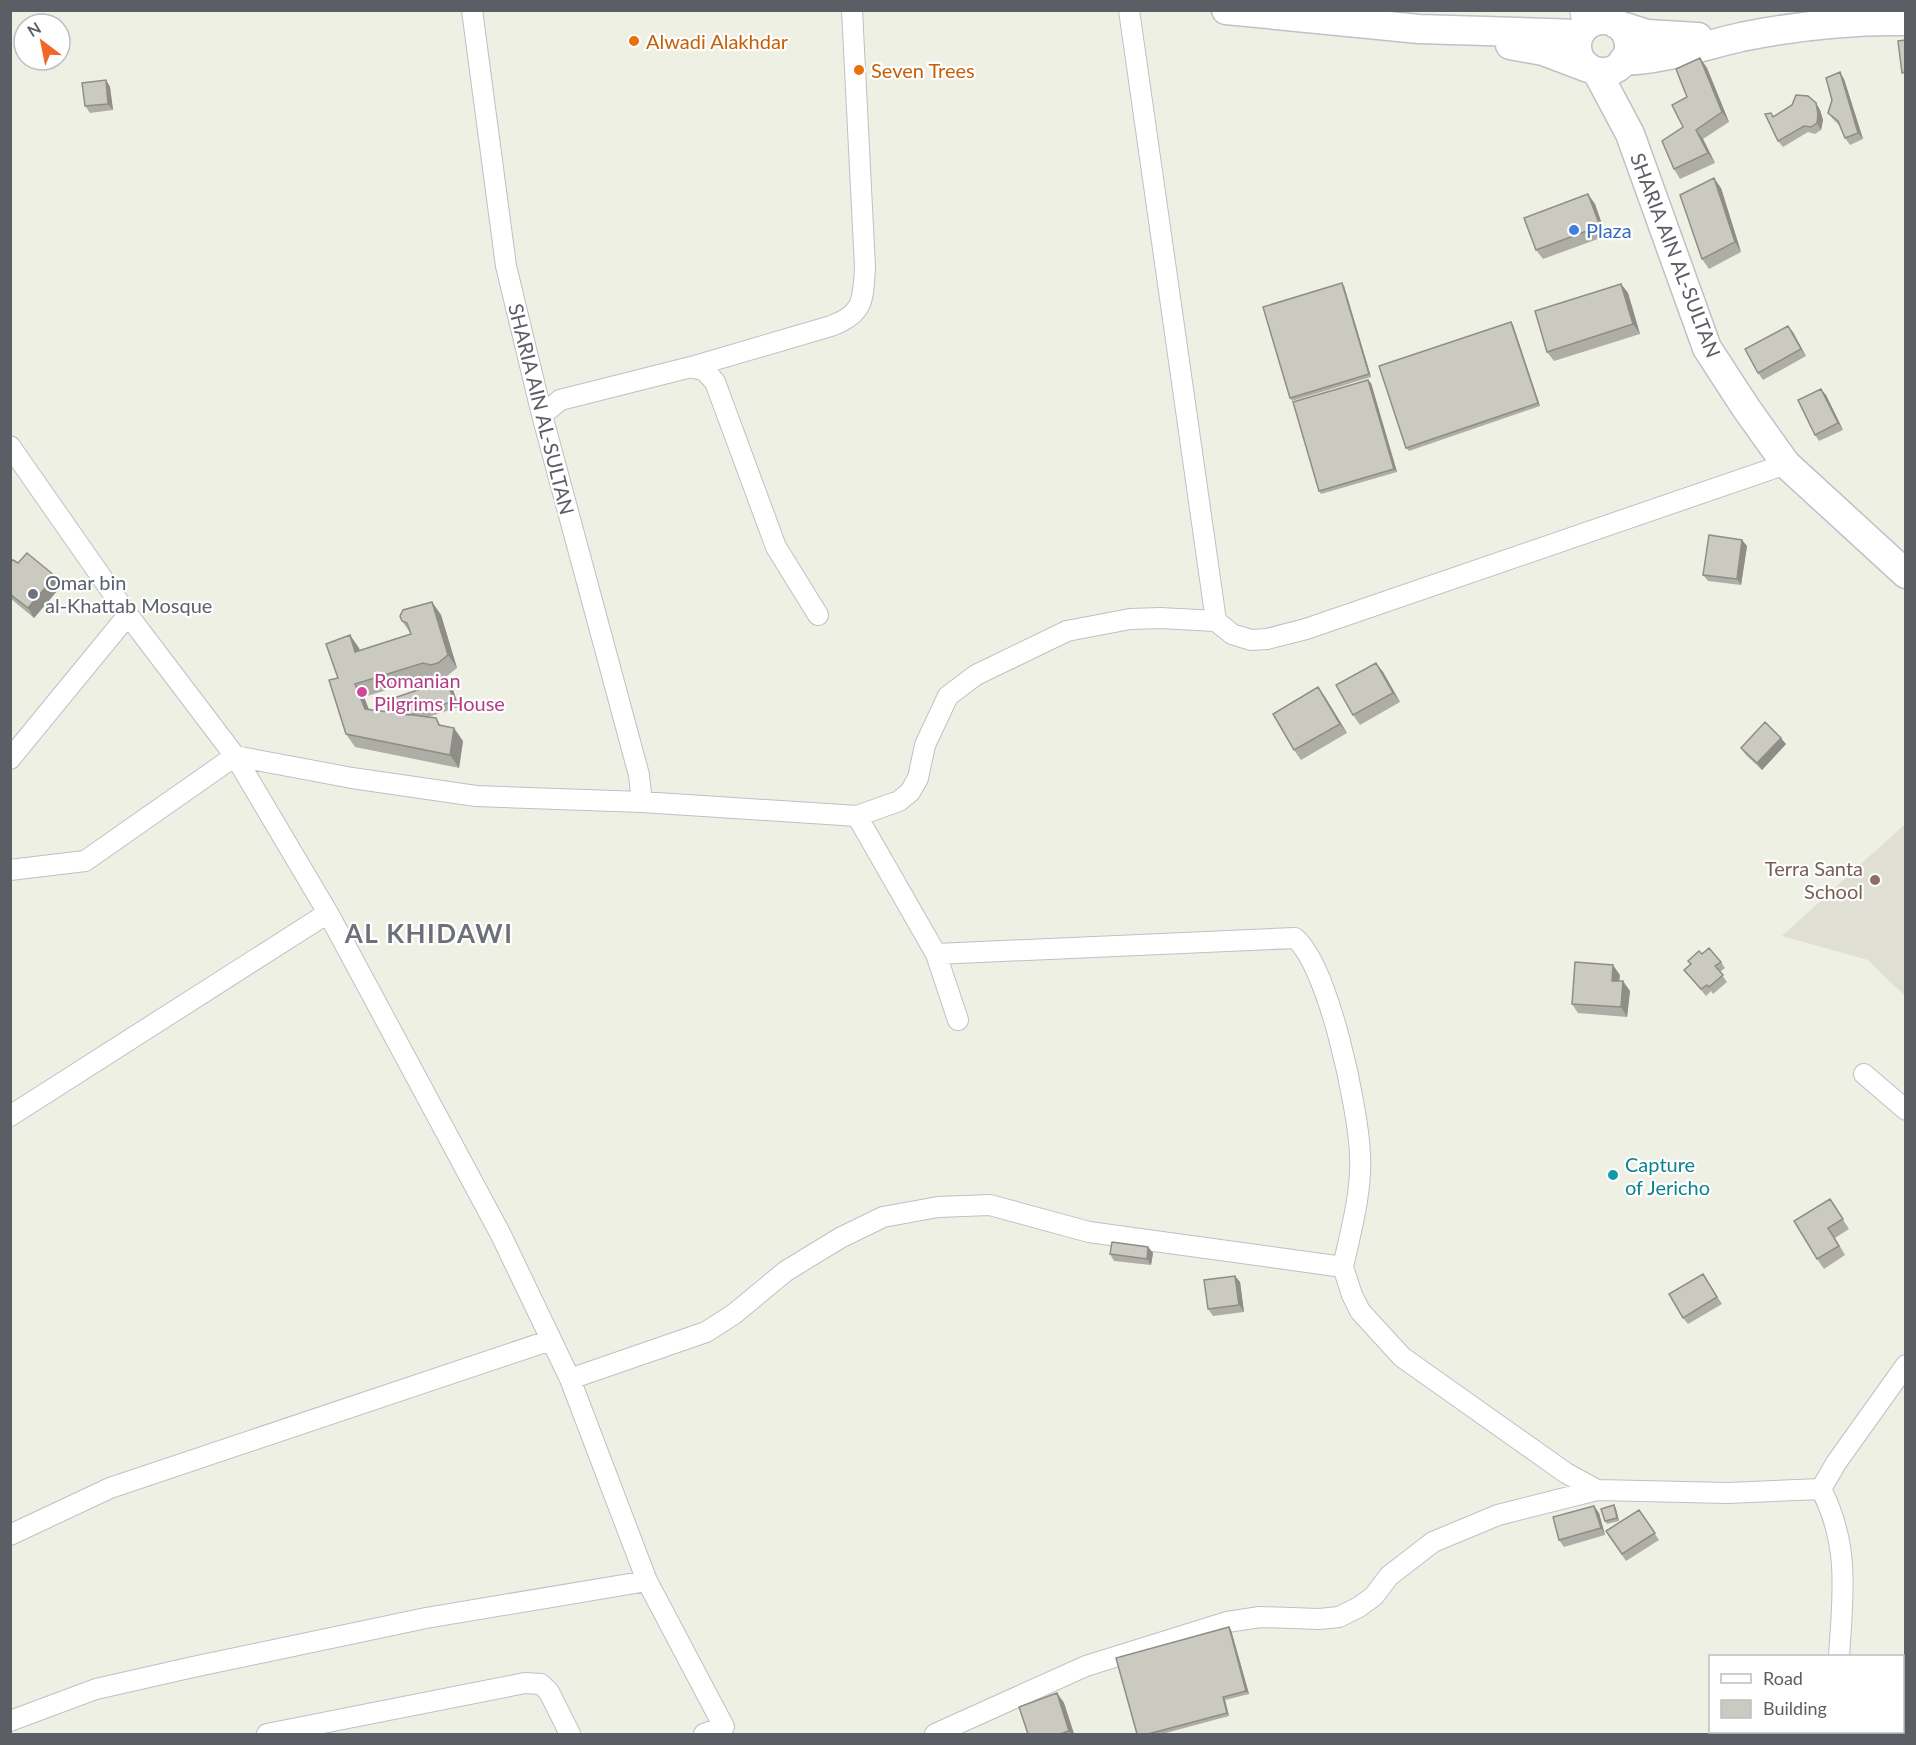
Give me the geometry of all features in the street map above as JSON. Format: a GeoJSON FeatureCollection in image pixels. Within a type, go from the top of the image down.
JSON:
{"type":"FeatureCollection","features":[{"type":"Feature","properties":{"kind":"main road"},"geometry":{"type":"LineString","coordinates":[[1226,10],[1447,30],[1596,21],[1647,34],[1730,40]]}},
{"type":"Feature","properties":{"kind":"main road"},"geometry":{"type":"LineString","coordinates":[[1447,30],[1468,38],[1543,51],[1607,66],[1646,60],[1730,40],[1855,20],[1905,21]]}},
{"type":"Feature","properties":{"kind":"main road"},"geometry":{"type":"LineString","coordinates":[[1596,21],[1626,36],[1628,43],[1607,66]]}},
{"type":"Feature","properties":{"kind":"main road","name":"SHARIA AIN AL-SULTAN"},"geometry":{"type":"LineString","coordinates":[[1596,21],[1577,41],[1578,56],[1607,66],[1707,348],[1786,464],[1905,574]]}},
{"type":"Feature","properties":{"kind":"street","name":"SHARIA AIN AL-SULTAN"},"geometry":{"type":"LineString","coordinates":[[472,10],[506,266],[542,415],[639,775],[642,802]]}},
{"type":"Feature","properties":{"kind":"street"},"geometry":{"type":"LineString","coordinates":[[542,415],[560,400],[732,357],[852,318],[861,305],[865,267],[852,10]]}},
{"type":"Feature","properties":{"kind":"street"},"geometry":{"type":"LineString","coordinates":[[1129,10],[1216,621]]}},
{"type":"Feature","properties":{"kind":"street"},"geometry":{"type":"LineString","coordinates":[[715,382],[721,365],[732,357]]}},
{"type":"Feature","properties":{"kind":"street"},"geometry":{"type":"LineString","coordinates":[[691,367],[705,371],[715,382],[776,547],[818,615]]}},
{"type":"Feature","properties":{"kind":"street"},"geometry":{"type":"LineString","coordinates":[[10,446],[128,615],[235,756],[328,913],[500,1233],[570,1379],[647,1581],[726,1731],[704,1734]]}},
{"type":"Feature","properties":{"kind":"street"},"geometry":{"type":"LineString","coordinates":[[10,870],[85,861],[235,756],[352,778],[476,796],[642,802],[857,816],[898,801],[910,792],[918,778],[924,745],[948,696],[976,675],[1067,631],[1130,618],[1216,621],[1232,634],[1251,640],[1267,639],[1306,629],[1786,464]]}},
{"type":"Feature","properties":{"kind":"street"},"geometry":{"type":"LineString","coordinates":[[10,759],[128,615]]}},
{"type":"Feature","properties":{"kind":"street"},"geometry":{"type":"LineString","coordinates":[[857,816],[936,954],[958,1020]]}},
{"type":"Feature","properties":{"kind":"street"},"geometry":{"type":"LineString","coordinates":[[10,1116],[328,913]]}},
{"type":"Feature","properties":{"kind":"street"},"geometry":{"type":"LineString","coordinates":[[936,954],[1295,938],[1308,953],[1319,976],[1349,1080],[1356,1117],[1360,1156],[1357,1200],[1343,1267],[1360,1311],[1402,1357],[1566,1473],[1597,1490]]}},
{"type":"Feature","properties":{"kind":"street"},"geometry":{"type":"LineString","coordinates":[[1864,1074],[1905,1110]]}},
{"type":"Feature","properties":{"kind":"street"},"geometry":{"type":"LineString","coordinates":[[570,1379],[706,1332],[734,1314],[786,1271],[840,1238],[883,1217],[938,1207],[990,1205],[1089,1232],[1343,1267]]}},
{"type":"Feature","properties":{"kind":"street"},"geometry":{"type":"LineString","coordinates":[[10,1535],[110,1488],[551,1340]]}},
{"type":"Feature","properties":{"kind":"street"},"geometry":{"type":"LineString","coordinates":[[1821,1489],[1836,1463],[1905,1365]]}},
{"type":"Feature","properties":{"kind":"street"},"geometry":{"type":"LineString","coordinates":[[935,1734],[1086,1666],[1227,1622],[1260,1617],[1319,1619],[1339,1617],[1374,1596],[1395,1570],[1432,1542],[1498,1515],[1597,1490],[1728,1493],[1821,1489]]}},
{"type":"Feature","properties":{"kind":"street"},"geometry":{"type":"LineString","coordinates":[[1821,1489],[1834,1515],[1842,1552],[1839,1655]]}},
{"type":"Feature","properties":{"kind":"street"},"geometry":{"type":"LineString","coordinates":[[10,1721],[96,1689],[193,1667],[426,1618],[647,1581]]}},
{"type":"Feature","properties":{"kind":"street"},"geometry":{"type":"LineString","coordinates":[[267,1734],[525,1683],[541,1684],[549,1692],[570,1734]]}},
{"type":"Feature","properties":{"kind":"shaded area","name":"Terra Santa School"},"geometry":{"type":"Polygon","coordinates":[[[1905,824],[1905,996],[1868,960],[1782,936],[1905,824]]]}},
{"type":"Feature","properties":{"kind":"building"},"geometry":{"type":"Polygon","coordinates":[[[1905,40],[1905,72],[1902,73],[1898,41],[1905,40]]]}},
{"type":"Feature","properties":{"kind":"building"},"geometry":{"type":"Polygon","coordinates":[[[1700,58],[1722,112],[1696,130],[1708,153],[1674,169],[1662,141],[1683,127],[1672,105],[1687,97],[1676,69],[1700,58]]]}},
{"type":"Feature","properties":{"kind":"building"},"geometry":{"type":"Polygon","coordinates":[[[1840,72],[1858,133],[1845,138],[1838,121],[1828,113],[1832,100],[1826,78],[1840,72]]]}},
{"type":"Feature","properties":{"kind":"building"},"geometry":{"type":"Polygon","coordinates":[[[106,80],[108,104],[85,106],[82,83],[106,80]]]}},
{"type":"Feature","properties":{"kind":"building"},"geometry":{"type":"Polygon","coordinates":[[[1796,95],[1808,96],[1816,103],[1817,123],[1811,127],[1804,126],[1778,141],[1765,114],[1771,113],[1773,117],[1792,105],[1796,95]]]}},
{"type":"Feature","properties":{"kind":"building"},"geometry":{"type":"Polygon","coordinates":[[[1714,178],[1735,242],[1702,259],[1680,195],[1714,178]]]}},
{"type":"Feature","properties":{"kind":"building"},"geometry":{"type":"Polygon","coordinates":[[[1588,194],[1600,226],[1536,250],[1524,218],[1588,194]]]}},
{"type":"Feature","properties":{"kind":"building"},"geometry":{"type":"Polygon","coordinates":[[[1342,283],[1369,374],[1290,398],[1263,307],[1342,283]]]}},
{"type":"Feature","properties":{"kind":"building"},"geometry":{"type":"Polygon","coordinates":[[[1621,284],[1633,324],[1547,352],[1535,311],[1621,284]]]}},
{"type":"Feature","properties":{"kind":"building"},"geometry":{"type":"Polygon","coordinates":[[[1511,322],[1538,403],[1406,448],[1379,366],[1511,322]]]}},
{"type":"Feature","properties":{"kind":"building"},"geometry":{"type":"Polygon","coordinates":[[[1788,326],[1801,349],[1758,373],[1745,349],[1788,326]]]}},
{"type":"Feature","properties":{"kind":"building"},"geometry":{"type":"Polygon","coordinates":[[[1368,380],[1394,469],[1319,491],[1293,402],[1368,380]]]}},
{"type":"Feature","properties":{"kind":"building"},"geometry":{"type":"Polygon","coordinates":[[[1821,389],[1838,423],[1815,435],[1798,400],[1821,389]]]}},
{"type":"Feature","properties":{"kind":"building"},"geometry":{"type":"Polygon","coordinates":[[[1709,535],[1742,540],[1737,579],[1703,575],[1709,535]]]}},
{"type":"Feature","properties":{"kind":"building","name":"Omar bin al-Khattab Mosque"},"geometry":{"type":"Polygon","coordinates":[[[27,553],[55,576],[28,608],[10,594],[10,562],[13,560],[18,563],[27,553]]]}},
{"type":"Feature","properties":{"kind":"building","name":"Romanian Pilgrims House"},"geometry":{"type":"Polygon","coordinates":[[[432,602],[448,655],[438,663],[431,665],[423,663],[355,684],[365,709],[436,718],[439,725],[454,728],[450,755],[346,734],[329,680],[338,678],[326,644],[350,635],[355,652],[411,634],[407,623],[402,621],[400,616],[403,610],[432,602]]]}},
{"type":"Feature","properties":{"kind":"building"},"geometry":{"type":"Polygon","coordinates":[[[1376,663],[1393,693],[1353,715],[1336,685],[1376,663]]]}},
{"type":"Feature","properties":{"kind":"building"},"geometry":{"type":"Polygon","coordinates":[[[447,680],[454,701],[410,715],[400,714],[394,698],[447,680]]]}},
{"type":"Feature","properties":{"kind":"building"},"geometry":{"type":"Polygon","coordinates":[[[1318,687],[1340,724],[1294,750],[1273,714],[1318,687]]]}},
{"type":"Feature","properties":{"kind":"building"},"geometry":{"type":"Polygon","coordinates":[[[1765,722],[1781,738],[1757,763],[1741,748],[1765,722]]]}},
{"type":"Feature","properties":{"kind":"building"},"geometry":{"type":"Polygon","coordinates":[[[1709,948],[1721,962],[1715,966],[1723,975],[1709,987],[1707,985],[1701,989],[1684,970],[1691,964],[1688,961],[1699,951],[1702,954],[1709,948]]]}},
{"type":"Feature","properties":{"kind":"building"},"geometry":{"type":"Polygon","coordinates":[[[1575,962],[1613,965],[1612,981],[1623,981],[1621,1007],[1572,1004],[1575,962]]]}},
{"type":"Feature","properties":{"kind":"building"},"geometry":{"type":"Polygon","coordinates":[[[1830,1199],[1843,1219],[1828,1228],[1839,1246],[1817,1259],[1794,1221],[1830,1199]]]}},
{"type":"Feature","properties":{"kind":"building"},"geometry":{"type":"Polygon","coordinates":[[[1112,1242],[1148,1247],[1147,1259],[1110,1254],[1112,1242]]]}},
{"type":"Feature","properties":{"kind":"building"},"geometry":{"type":"Polygon","coordinates":[[[1703,1274],[1717,1297],[1683,1318],[1669,1294],[1703,1274]]]}},
{"type":"Feature","properties":{"kind":"building"},"geometry":{"type":"Polygon","coordinates":[[[1235,1276],[1239,1305],[1208,1309],[1204,1280],[1235,1276]]]}},
{"type":"Feature","properties":{"kind":"building"},"geometry":{"type":"Polygon","coordinates":[[[1614,1505],[1617,1518],[1605,1521],[1601,1509],[1614,1505]]]}},
{"type":"Feature","properties":{"kind":"building"},"geometry":{"type":"Polygon","coordinates":[[[1594,1506],[1601,1528],[1559,1540],[1553,1517],[1594,1506]]]}},
{"type":"Feature","properties":{"kind":"building"},"geometry":{"type":"Polygon","coordinates":[[[1639,1510],[1655,1533],[1622,1554],[1606,1531],[1639,1510]]]}},
{"type":"Feature","properties":{"kind":"building"},"geometry":{"type":"Polygon","coordinates":[[[1229,1627],[1246,1691],[1223,1697],[1227,1713],[1148,1734],[1137,1734],[1116,1658],[1229,1627]]]}},
{"type":"Feature","properties":{"kind":"building"},"geometry":{"type":"Polygon","coordinates":[[[1057,1693],[1069,1731],[1060,1734],[1028,1734],[1019,1707],[1057,1693]]]}},
{"type":"Feature","properties":{"kind":"place","name":"Alwadi Alakhdar"},"geometry":{"type":"Point","coordinates":[634,41]}},
{"type":"Feature","properties":{"kind":"place","name":"Seven Trees"},"geometry":{"type":"Point","coordinates":[859,70]}},
{"type":"Feature","properties":{"kind":"place","name":"Plaza"},"geometry":{"type":"Point","coordinates":[1574,230]}},
{"type":"Feature","properties":{"kind":"place","name":"Omar bin al-Khattab Mosque"},"geometry":{"type":"Point","coordinates":[33,594]}},
{"type":"Feature","properties":{"kind":"place","name":"Romanian Pilgrims House"},"geometry":{"type":"Point","coordinates":[362,692]}},
{"type":"Feature","properties":{"kind":"place","name":"Terra Santa School"},"geometry":{"type":"Point","coordinates":[1875,880]}},
{"type":"Feature","properties":{"kind":"place","name":"Capture of Jericho"},"geometry":{"type":"Point","coordinates":[1613,1175]}},
{"type":"Feature","properties":{"kind":"district","name":"AL KHIDAWI"},"geometry":{"type":"Point","coordinates":[429,933]}}]}
